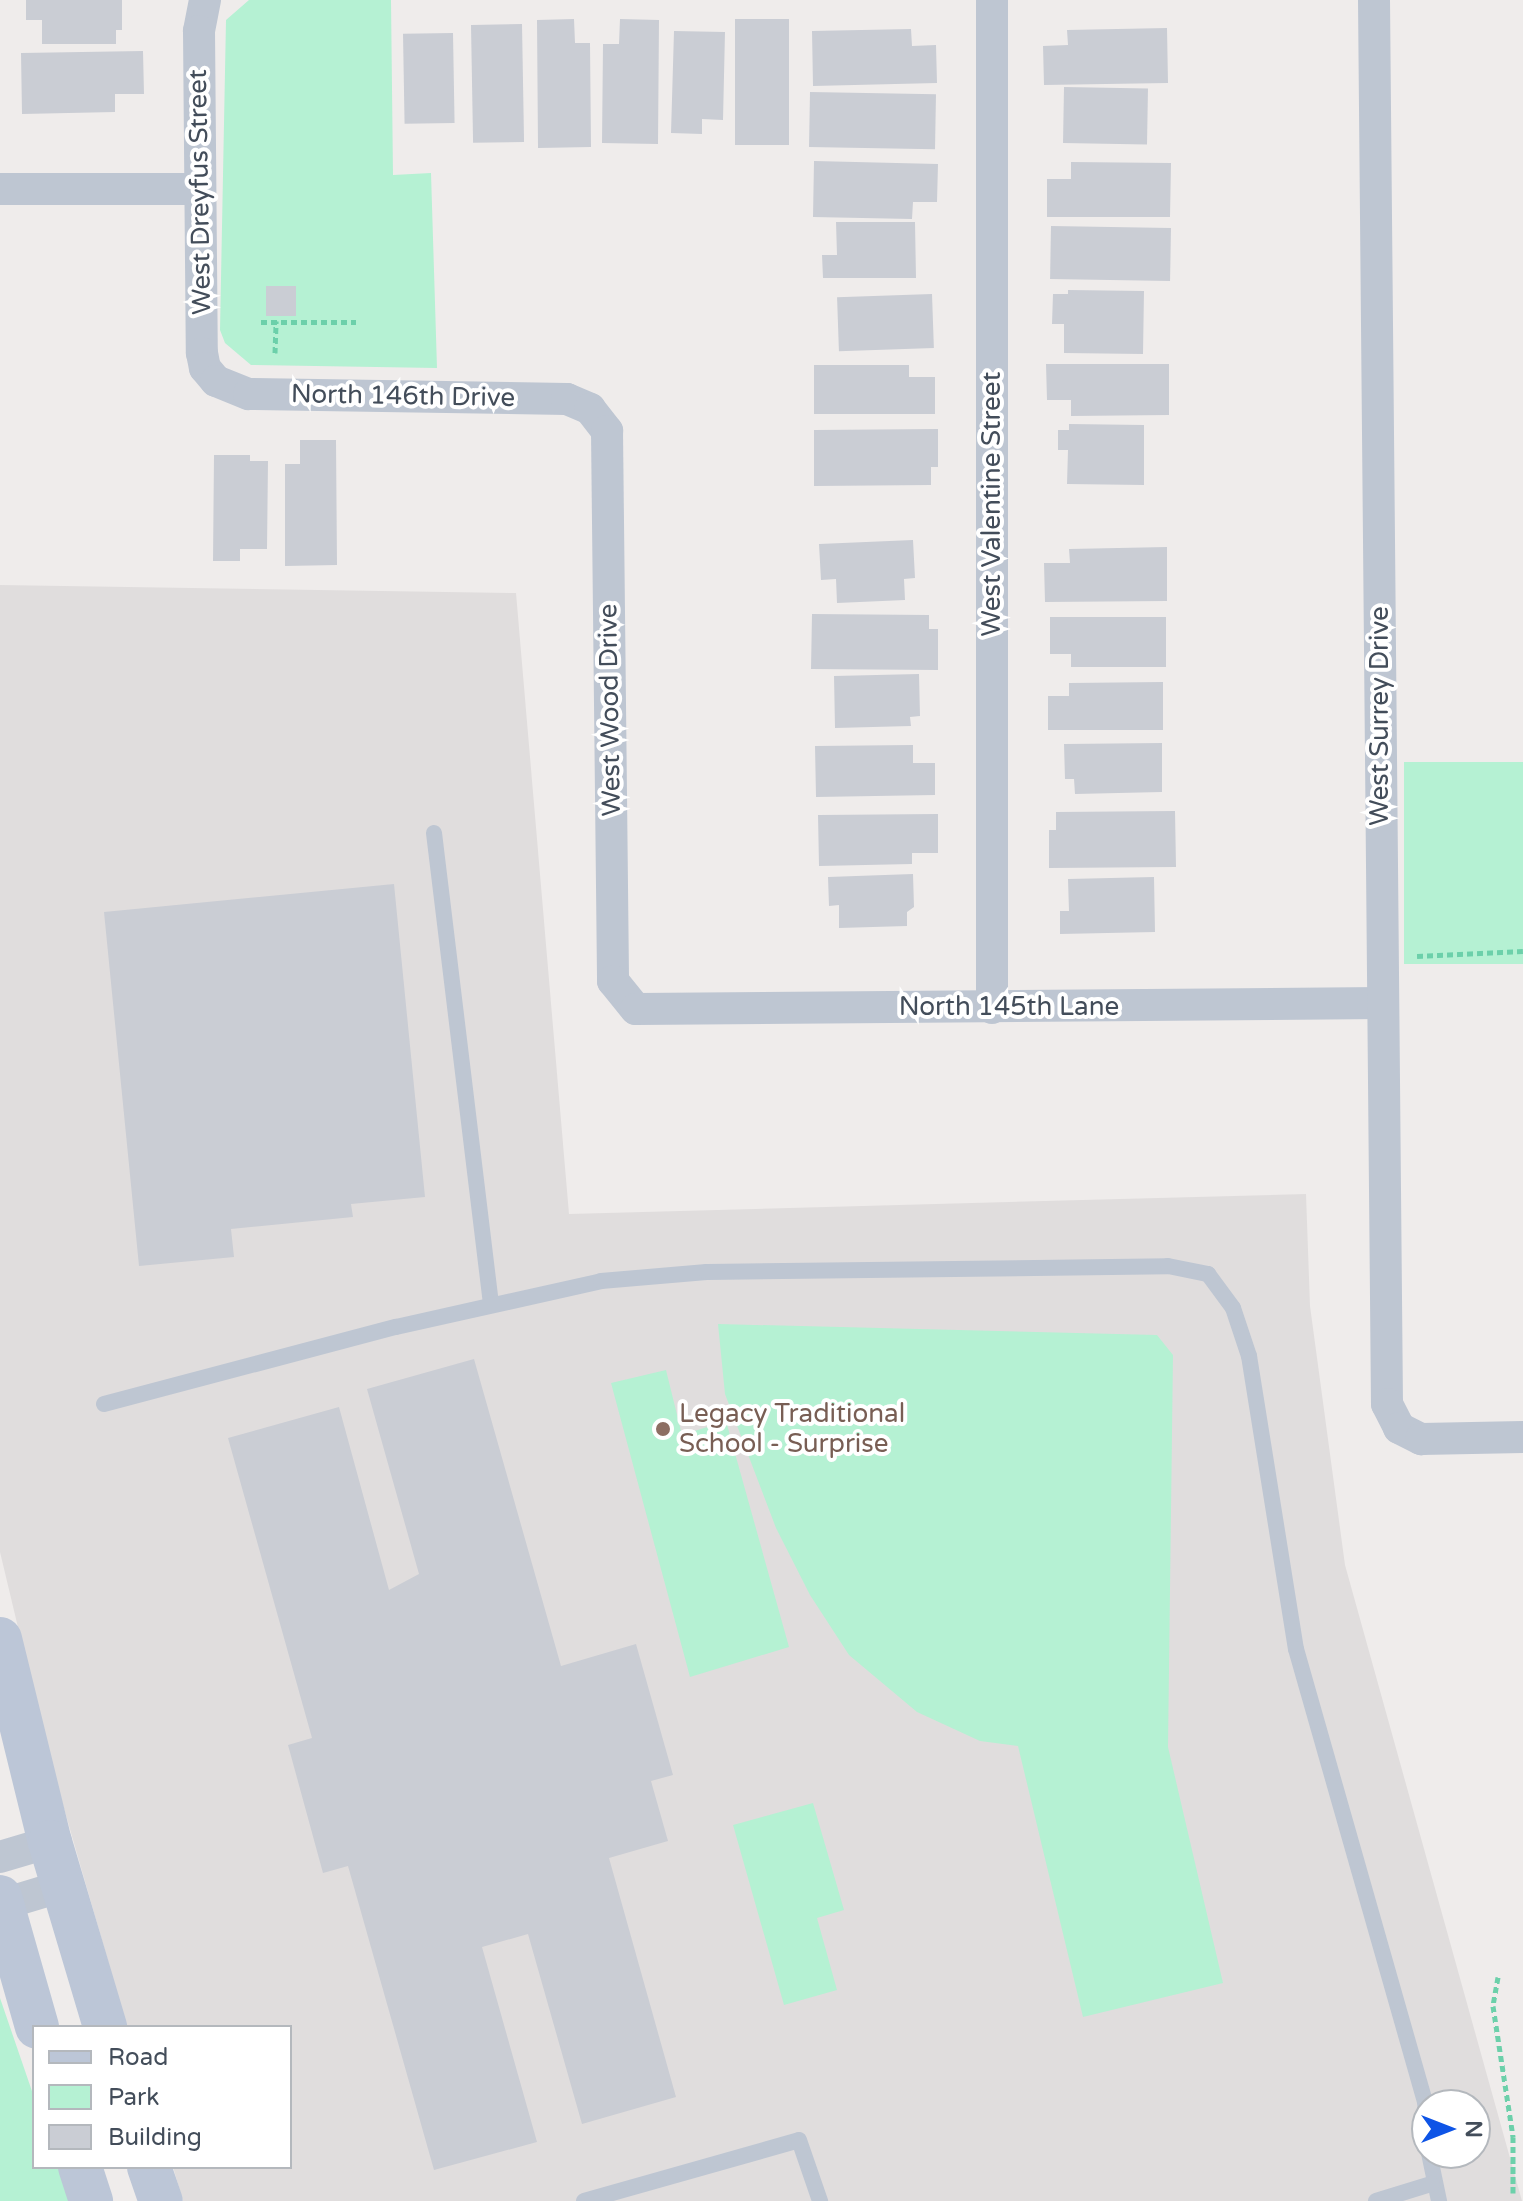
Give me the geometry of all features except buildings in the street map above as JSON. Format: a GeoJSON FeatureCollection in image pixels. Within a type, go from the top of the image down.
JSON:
{"type":"FeatureCollection","features":[{"type":"Feature","properties":{"kind":"street","name":"West Dreyfus Street"},"geometry":{"type":"LineString","coordinates":[[205,0],[199,31],[202,353],[216,381]]}},
{"type":"Feature","properties":{"kind":"street","name":"West Valentine Street"},"geometry":{"type":"LineString","coordinates":[[992,0],[992,1008]]}},
{"type":"Feature","properties":{"kind":"street","name":"West Surrey Drive"},"geometry":{"type":"LineString","coordinates":[[1374,0],[1385,1388],[1391,1418],[1399,1428],[1431,1440],[1523,1437]]}},
{"type":"Feature","properties":{"kind":"street"},"geometry":{"type":"LineString","coordinates":[[0,189],[200,189]]}},
{"type":"Feature","properties":{"kind":"street","name":"North 146th Drive"},"geometry":{"type":"LineString","coordinates":[[216,381],[249,394],[567,399],[590,409]]}},
{"type":"Feature","properties":{"kind":"street","name":"West Wood Drive"},"geometry":{"type":"LineString","coordinates":[[590,409],[607,431],[613,981],[636,1009]]}},
{"type":"Feature","properties":{"kind":"street","name":"North 145th Lane"},"geometry":{"type":"LineString","coordinates":[[636,1009],[1382,1003]]}},
{"type":"Feature","properties":{"kind":"street"},"geometry":{"type":"LineString","coordinates":[[0,1639],[50,1842],[104,2025]]}},
{"type":"Feature","properties":{"kind":"street"},"geometry":{"type":"LineString","coordinates":[[0,1857],[50,1842]]}},
{"type":"Feature","properties":{"kind":"street"},"geometry":{"type":"LineString","coordinates":[[36,2025],[1,1902],[63,1886]]}},
{"type":"Feature","properties":{"kind":"street"},"geometry":{"type":"LineString","coordinates":[[81,2169],[91,2201]]}},
{"type":"Feature","properties":{"kind":"street"},"geometry":{"type":"LineString","coordinates":[[150,2169],[161,2201]]}},
{"type":"Feature","properties":{"kind":"lane"},"geometry":{"type":"LineString","coordinates":[[434,833],[491,1304]]}},
{"type":"Feature","properties":{"kind":"lane"},"geometry":{"type":"LineString","coordinates":[[104,1404],[491,1304],[601,1281],[707,1272],[1168,1266],[1208,1274],[1233,1308],[1249,1356],[1296,1649],[1422,2089]]}},
{"type":"Feature","properties":{"kind":"lane"},"geometry":{"type":"LineString","coordinates":[[584,2201],[799,2140],[820,2201]]}},
{"type":"Feature","properties":{"kind":"lane"},"geometry":{"type":"LineString","coordinates":[[1430,2169],[1431,2184],[1439,2201]]}},
{"type":"Feature","properties":{"kind":"lane"},"geometry":{"type":"LineString","coordinates":[[1376,2201],[1431,2184]]}},
{"type":"Feature","properties":{"kind":"path"},"geometry":{"type":"LineString","coordinates":[[275,353],[276,321]]}},
{"type":"Feature","properties":{"kind":"path"},"geometry":{"type":"LineString","coordinates":[[261,322],[356,322]]}},
{"type":"Feature","properties":{"kind":"path"},"geometry":{"type":"LineString","coordinates":[[1416,957],[1523,951]]}},
{"type":"Feature","properties":{"kind":"path"},"geometry":{"type":"LineString","coordinates":[[1498,1977],[1493,2006],[1513,2137],[1513,2193]]}},
{"type":"Feature","properties":{"kind":"shaded area","name":"Legacy Traditional School - Surprise"},"geometry":{"type":"Polygon","coordinates":[[[0,585],[516,593],[569,1214],[1306,1194],[1310,1306],[1345,1565],[1491,2089],[1411,2089],[1411,2169],[1491,2169],[1491,2090],[1522,2201],[183,2201],[174,2169],[292,2169],[292,2025],[126,2025],[48,1753],[0,1552],[0,585]]]}},
{"type":"Feature","properties":{"kind":"green space"},"geometry":{"type":"Polygon","coordinates":[[[249,0],[391,0],[393,175],[431,173],[437,368],[251,365],[225,343],[220,330],[226,20],[249,0]]]}},
{"type":"Feature","properties":{"kind":"green space"},"geometry":{"type":"Polygon","coordinates":[[[1404,762],[1523,762],[1523,964],[1404,964],[1404,762]]]}},
{"type":"Feature","properties":{"kind":"green space"},"geometry":{"type":"Polygon","coordinates":[[[718,1324],[1157,1335],[1173,1355],[1168,1747],[1223,1983],[1083,2017],[1018,1746],[980,1741],[917,1712],[849,1655],[810,1595],[776,1528],[725,1394],[718,1324]]]}},
{"type":"Feature","properties":{"kind":"green space"},"geometry":{"type":"Polygon","coordinates":[[[666,1370],[682,1435],[726,1421],[789,1647],[690,1677],[611,1383],[666,1370]]]}},
{"type":"Feature","properties":{"kind":"green space"},"geometry":{"type":"Polygon","coordinates":[[[813,1803],[844,1910],[817,1918],[837,1990],[784,2005],[733,1825],[813,1803]]]}},
{"type":"Feature","properties":{"kind":"green space"},"geometry":{"type":"Polygon","coordinates":[[[0,1998],[32,2091],[32,2169],[59,2169],[70,2201],[0,2201],[0,1998]]]}},
{"type":"Feature","properties":{"kind":"place","name":"Legacy Traditional School - Surprise"},"geometry":{"type":"Point","coordinates":[663,1429]}}]}
